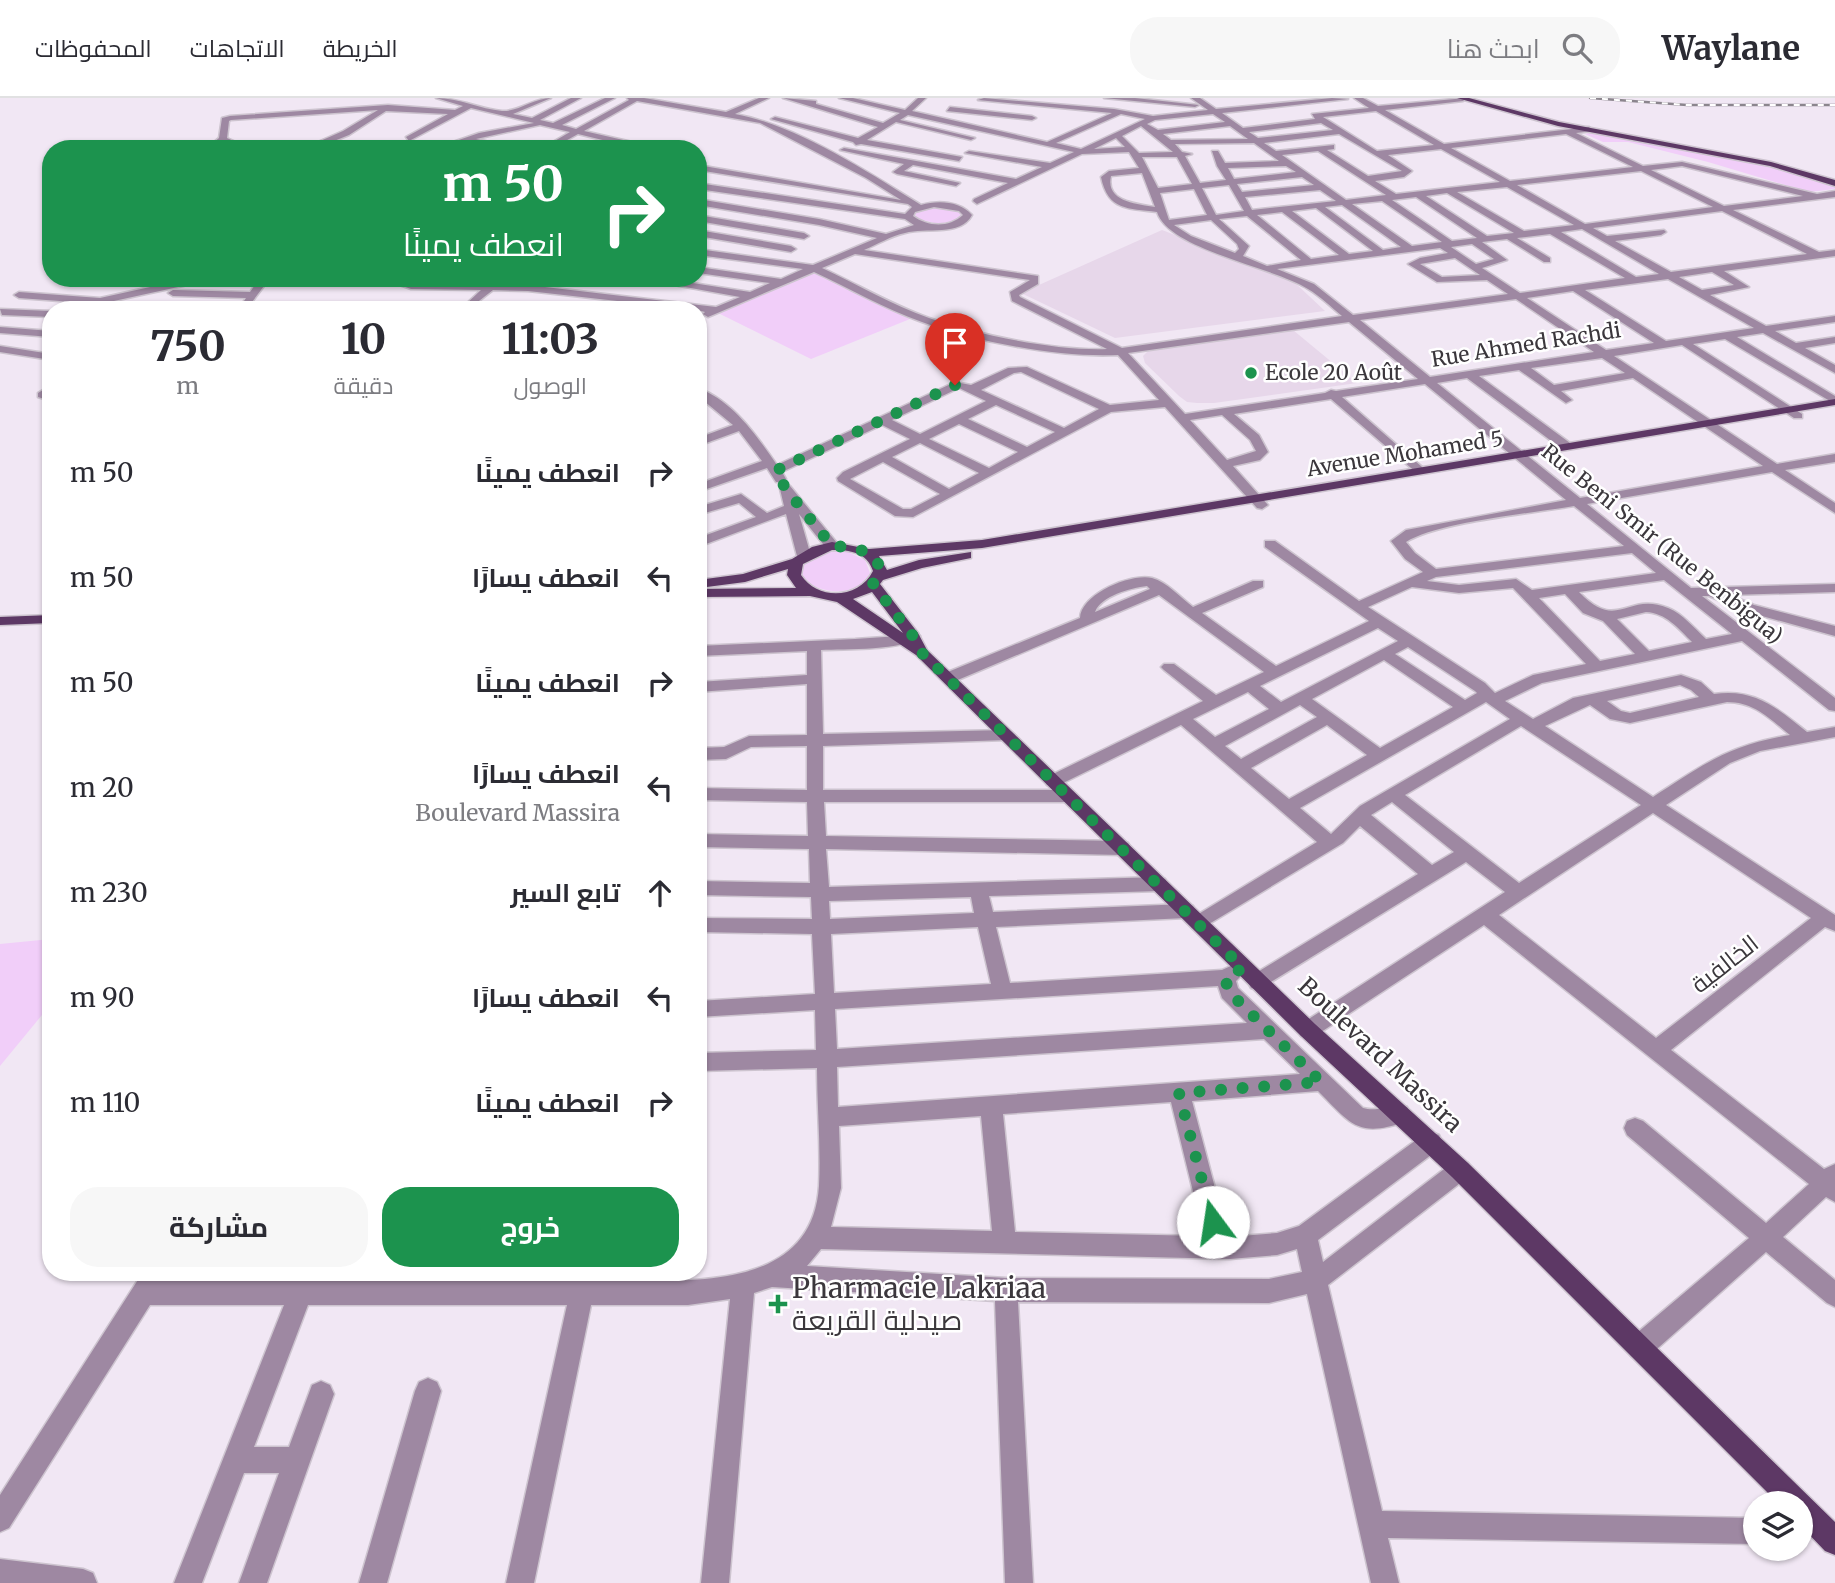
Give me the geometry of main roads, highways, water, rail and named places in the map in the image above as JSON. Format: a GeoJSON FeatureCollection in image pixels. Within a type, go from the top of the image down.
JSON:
{"type":"FeatureCollection","features":[{"type":"Feature","properties":{"kind":"main road"},"geometry":{"type":"LineString","coordinates":[[1462,98],[1551,122],[1772,164],[1835,183]]}},
{"type":"Feature","properties":{"kind":"main road","name":"Avenue Mohamed 5"},"geometry":{"type":"LineString","coordinates":[[1794,413],[1835,402]]}},
{"type":"Feature","properties":{"kind":"main road","name":"Avenue Mohamed 5"},"geometry":{"type":"LineString","coordinates":[[983,548],[1711,426],[1835,409]]}},
{"type":"Feature","properties":{"kind":"main road","name":"Avenue Mohamed 5"},"geometry":{"type":"LineString","coordinates":[[1259,501],[1418,470],[1523,457],[1566,446],[1711,426]]}},
{"type":"Feature","properties":{"kind":"main road"},"geometry":{"type":"LineString","coordinates":[[707,583],[745,578],[832,546],[858,549],[868,553],[879,564],[876,581],[912,643]]}},
{"type":"Feature","properties":{"kind":"main road"},"geometry":{"type":"LineString","coordinates":[[868,553],[983,548]]}},
{"type":"Feature","properties":{"kind":"main road"},"geometry":{"type":"LineString","coordinates":[[707,593],[810,592],[840,597],[853,595],[876,581],[919,564],[983,548]]}},
{"type":"Feature","properties":{"kind":"main road"},"geometry":{"type":"LineString","coordinates":[[801,559],[794,575],[796,582],[810,592]]}},
{"type":"Feature","properties":{"kind":"main road"},"geometry":{"type":"LineString","coordinates":[[840,597],[912,643]]}},
{"type":"Feature","properties":{"kind":"main road"},"geometry":{"type":"LineString","coordinates":[[0,613],[42,611]]}},
{"type":"Feature","properties":{"kind":"main road"},"geometry":{"type":"LineString","coordinates":[[0,621],[42,619]]}},
{"type":"Feature","properties":{"kind":"main road","name":"Boulevard Massira"},"geometry":{"type":"LineString","coordinates":[[912,643],[1193,917],[1242,976],[1308,1030],[1461,1170],[1785,1491]]}},
{"type":"Feature","properties":{"kind":"railway"},"geometry":{"type":"LineString","coordinates":[[1590,98],[1687,105],[1835,105]]}},
{"type":"Feature","properties":{"kind":"place","name":"Ecole 20 Août"},"geometry":{"type":"Point","coordinates":[1251,373]}},
{"type":"Feature","properties":{"kind":"place","name":"Pharmacie Lakriaa صيدلية القريعة"},"geometry":{"type":"Point","coordinates":[778,1304]}}]}
